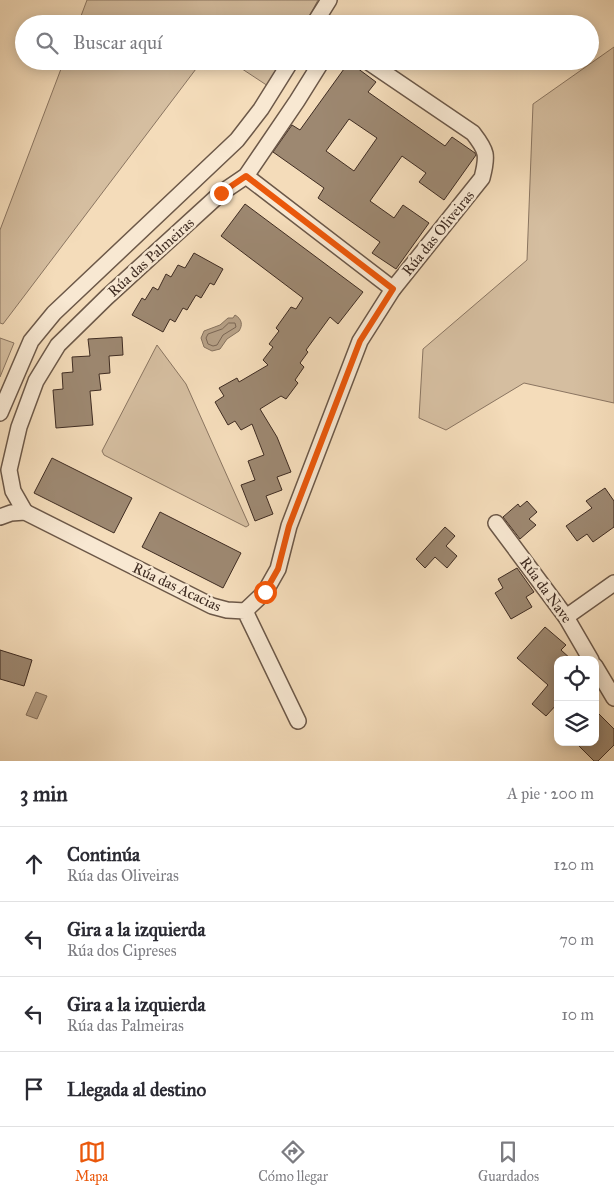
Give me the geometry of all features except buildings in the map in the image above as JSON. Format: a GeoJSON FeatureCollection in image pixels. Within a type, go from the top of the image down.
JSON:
{"type":"FeatureCollection","features":[{"type":"Feature","properties":{"kind":"street"},"geometry":{"type":"LineString","coordinates":[[319,15],[328,0]]}},
{"type":"Feature","properties":{"kind":"street","name":"Rúa das Palmeiras"},"geometry":{"type":"LineString","coordinates":[[0,413],[31,341],[54,314],[237,140],[285,70]]}},
{"type":"Feature","properties":{"kind":"street","name":"Rúa das Palmeiras"},"geometry":{"type":"LineString","coordinates":[[25,512],[4,474],[36,381],[58,345],[107,297],[221,193],[246,176],[298,101],[317,70]]}},
{"type":"Feature","properties":{"kind":"street","name":"Rúa das Oliveiras"},"geometry":{"type":"LineString","coordinates":[[245,611],[265,592],[278,569],[289,526],[360,341],[393,289],[482,178],[486,160],[483,146],[473,133],[380,70]]}},
{"type":"Feature","properties":{"kind":"street"},"geometry":{"type":"LineString","coordinates":[[246,176],[393,289]]}},
{"type":"Feature","properties":{"kind":"street"},"geometry":{"type":"LineString","coordinates":[[0,517],[11,513],[25,512]]}},
{"type":"Feature","properties":{"kind":"street","name":"Rúa das Acacias"},"geometry":{"type":"LineString","coordinates":[[25,512],[212,606],[226,610],[245,611]]}},
{"type":"Feature","properties":{"kind":"street","name":"Rúa da Nave"},"geometry":{"type":"LineString","coordinates":[[496,523],[566,617],[590,656]]}},
{"type":"Feature","properties":{"kind":"street"},"geometry":{"type":"LineString","coordinates":[[566,617],[614,583]]}},
{"type":"Feature","properties":{"kind":"street"},"geometry":{"type":"LineString","coordinates":[[245,611],[298,721]]}},
{"type":"Feature","properties":{"kind":"street"},"geometry":{"type":"LineString","coordinates":[[599,673],[614,698]]}},
{"type":"Feature","properties":{"kind":"shaded area"},"geometry":{"type":"Polygon","coordinates":[[[87,0],[318,0],[310,15],[81,15],[87,0]]]}},
{"type":"Feature","properties":{"kind":"shaded area"},"geometry":{"type":"Polygon","coordinates":[[[614,47],[614,403],[524,383],[446,430],[419,418],[423,349],[527,260],[533,104],[581,70],[599,70],[599,58],[614,47]]]}},
{"type":"Feature","properties":{"kind":"shaded area"},"geometry":{"type":"Polygon","coordinates":[[[61,70],[195,70],[3,324],[0,323],[0,230],[61,70]]]}},
{"type":"Feature","properties":{"kind":"shaded area"},"geometry":{"type":"Polygon","coordinates":[[[244,70],[278,70],[268,86],[244,70]]]}},
{"type":"Feature","properties":{"kind":"shaded area"},"geometry":{"type":"Polygon","coordinates":[[[0,338],[14,343],[0,377],[0,338]]]}},
{"type":"Feature","properties":{"kind":"shaded area"},"geometry":{"type":"Polygon","coordinates":[[[157,345],[186,384],[249,525],[246,527],[104,455],[102,451],[157,345]]]}},
{"type":"Feature","properties":{"kind":"water"},"geometry":{"type":"Polygon","coordinates":[[[235,315],[241,322],[239,331],[227,339],[220,349],[212,351],[204,347],[201,338],[204,331],[220,325],[235,315]]]}},
{"type":"Feature","properties":{"kind":"water"},"geometry":{"type":"Polygon","coordinates":[[[36,692],[47,696],[37,719],[26,715],[36,692]]]}},
{"type":"Feature","properties":{"kind":"route"},"geometry":{"type":"LineString","coordinates":[[221,193],[246,176],[393,289],[360,341],[289,526],[278,569],[265,592]]}}]}
